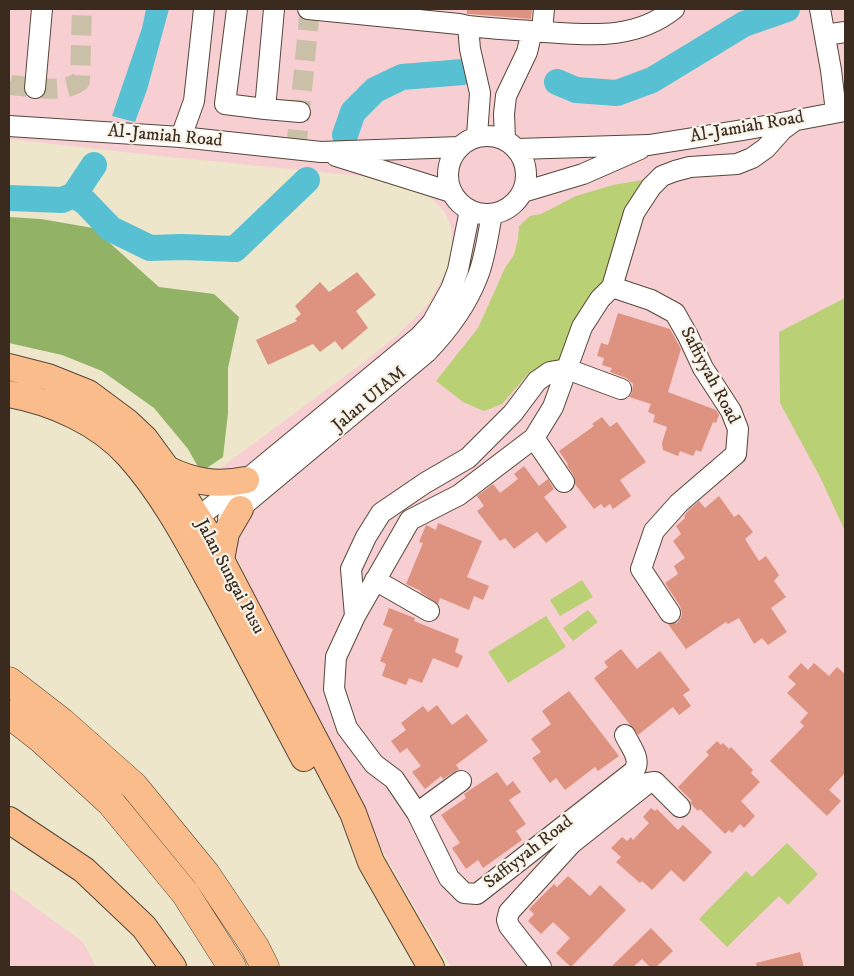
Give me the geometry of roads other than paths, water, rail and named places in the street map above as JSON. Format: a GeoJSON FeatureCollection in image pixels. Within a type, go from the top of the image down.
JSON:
{"type":"FeatureCollection","features":[{"type":"Feature","properties":{"kind":"highway"},"geometry":{"type":"LineString","coordinates":[[9,681],[62,722],[134,786],[206,874],[255,947],[264,967]]}},
{"type":"Feature","properties":{"kind":"highway"},"geometry":{"type":"LineString","coordinates":[[9,714],[42,739],[111,803],[185,893],[232,967]]}},
{"type":"Feature","properties":{"kind":"main road","name":"Jalan Sungai Pusu"},"geometry":{"type":"LineString","coordinates":[[9,367],[48,377],[88,393],[127,422],[145,439],[158,475],[194,531],[338,820],[371,862],[431,967]]}},
{"type":"Feature","properties":{"kind":"main road","name":"Jalan Sungai Pusu"},"geometry":{"type":"LineString","coordinates":[[9,394],[63,410],[97,429],[128,455],[158,475]]}},
{"type":"Feature","properties":{"kind":"main road"},"geometry":{"type":"LineString","coordinates":[[158,475],[182,477],[214,484],[246,480]]}},
{"type":"Feature","properties":{"kind":"main road"},"geometry":{"type":"LineString","coordinates":[[221,560],[226,533],[240,509]]}},
{"type":"Feature","properties":{"kind":"main road","name":"Jalan Sungai Pusu"},"geometry":{"type":"LineString","coordinates":[[194,531],[221,560],[353,813],[371,862]]}},
{"type":"Feature","properties":{"kind":"main road"},"geometry":{"type":"LineString","coordinates":[[9,820],[84,870],[144,927],[173,967]]}},
{"type":"Feature","properties":{"kind":"street"},"geometry":{"type":"LineString","coordinates":[[36,88],[42,9]]}},
{"type":"Feature","properties":{"kind":"street"},"geometry":{"type":"LineString","coordinates":[[182,137],[194,101],[204,9]]}},
{"type":"Feature","properties":{"kind":"street"},"geometry":{"type":"LineString","coordinates":[[225,104],[237,9]]}},
{"type":"Feature","properties":{"kind":"street"},"geometry":{"type":"LineString","coordinates":[[265,108],[274,9]]}},
{"type":"Feature","properties":{"kind":"street"},"geometry":{"type":"LineString","coordinates":[[309,9],[462,20],[537,31],[596,35],[624,32],[645,26],[674,9]]}},
{"type":"Feature","properties":{"kind":"street"},"geometry":{"type":"LineString","coordinates":[[522,192],[526,181],[526,170],[524,159],[511,144],[504,114],[506,96],[537,31],[544,9]]}},
{"type":"Feature","properties":{"kind":"street"},"geometry":{"type":"LineString","coordinates":[[820,9],[825,35],[838,69],[841,111]]}},
{"type":"Feature","properties":{"kind":"street"},"geometry":{"type":"LineString","coordinates":[[462,20],[480,93],[477,136]]}},
{"type":"Feature","properties":{"kind":"street"},"geometry":{"type":"LineString","coordinates":[[825,35],[845,32]]}},
{"type":"Feature","properties":{"kind":"street"},"geometry":{"type":"LineString","coordinates":[[480,93],[506,96]]}},
{"type":"Feature","properties":{"kind":"street"},"geometry":{"type":"LineString","coordinates":[[194,101],[300,112]]}},
{"type":"Feature","properties":{"kind":"street","name":"Al-Jamiah Road"},"geometry":{"type":"LineString","coordinates":[[9,126],[182,137],[321,152],[459,147],[467,140],[477,136],[496,136],[511,144],[649,145],[749,129],[841,111]]}},
{"type":"Feature","properties":{"kind":"street","name":"Saffiyyah Road"},"geometry":{"type":"LineString","coordinates":[[625,735],[637,760],[637,766],[634,771],[476,894],[464,894],[449,878],[417,813],[394,779],[374,764],[347,728],[334,689],[336,657],[355,616],[410,520],[459,495],[534,438],[553,407],[582,327],[600,299],[612,287],[634,213],[651,187],[662,176],[675,170],[690,167],[737,164],[752,158],[766,148],[782,130],[797,119]]}},
{"type":"Feature","properties":{"kind":"street"},"geometry":{"type":"LineString","coordinates":[[749,129],[756,140],[752,158]]}},
{"type":"Feature","properties":{"kind":"street","name":"Al-Jamiah Road"},"geometry":{"type":"LineString","coordinates":[[492,214],[507,209],[522,192],[583,174],[649,145]]}},
{"type":"Feature","properties":{"kind":"street"},"geometry":{"type":"LineString","coordinates":[[451,192],[448,168],[452,157],[459,147]]}},
{"type":"Feature","properties":{"kind":"street","name":"Al-Jamiah Road"},"geometry":{"type":"LineString","coordinates":[[321,152],[451,192],[459,203],[470,210]]}},
{"type":"Feature","properties":{"kind":"street"},"geometry":{"type":"LineString","coordinates":[[470,210],[481,214],[492,214]]}},
{"type":"Feature","properties":{"kind":"street","name":"Jalan UIAM"},"geometry":{"type":"LineString","coordinates":[[194,531],[240,509],[359,398],[432,323],[451,289],[458,270],[470,210]]}},
{"type":"Feature","properties":{"kind":"street","name":"Jalan UIAM"},"geometry":{"type":"LineString","coordinates":[[194,531],[246,480],[359,398],[427,352],[454,320],[468,299],[478,276],[492,214]]}},
{"type":"Feature","properties":{"kind":"street","name":"Saffiyyah Road"},"geometry":{"type":"LineString","coordinates":[[612,287],[651,300],[675,313],[703,368],[731,411],[738,429],[736,454],[679,503],[654,531],[642,569],[670,614]]}},
{"type":"Feature","properties":{"kind":"street"},"geometry":{"type":"LineString","coordinates":[[567,369],[620,389]]}},
{"type":"Feature","properties":{"kind":"street","name":"Saffiyyah Road"},"geometry":{"type":"LineString","coordinates":[[355,616],[351,569],[366,537],[381,513],[468,458],[513,413],[537,381],[550,372],[567,369]]}},
{"type":"Feature","properties":{"kind":"street"},"geometry":{"type":"LineString","coordinates":[[534,438],[564,482]]}},
{"type":"Feature","properties":{"kind":"street"},"geometry":{"type":"LineString","coordinates":[[375,580],[429,611]]}},
{"type":"Feature","properties":{"kind":"street"},"geometry":{"type":"LineString","coordinates":[[417,813],[461,781]]}},
{"type":"Feature","properties":{"kind":"street"},"geometry":{"type":"LineString","coordinates":[[541,967],[509,926],[507,920],[509,912],[571,844],[648,783],[655,782],[680,807]]}},
{"type":"Feature","properties":{"kind":"water"},"geometry":{"type":"Polygon","coordinates":[[[146,9],[169,9],[147,90],[135,122],[112,116],[142,28],[146,9]]]}},
{"type":"Feature","properties":{"kind":"waterway"},"geometry":{"type":"LineString","coordinates":[[557,82],[576,90],[617,93],[652,80],[744,24],[787,9]]}},
{"type":"Feature","properties":{"kind":"waterway"},"geometry":{"type":"LineString","coordinates":[[345,135],[353,112],[375,90],[402,77],[463,72]]}},
{"type":"Feature","properties":{"kind":"waterway"},"geometry":{"type":"LineString","coordinates":[[74,195],[94,165]]}},
{"type":"Feature","properties":{"kind":"waterway"},"geometry":{"type":"LineString","coordinates":[[9,198],[62,200],[74,195],[85,202],[111,229],[150,248],[235,249],[307,180]]}},
{"type":"Feature","properties":{"kind":"tunnel"},"geometry":{"type":"LineString","coordinates":[[9,82],[11,85],[57,89],[74,85],[80,81],[82,9]]}},
{"type":"Feature","properties":{"kind":"tunnel"},"geometry":{"type":"LineString","coordinates":[[296,150],[310,9]]}}]}
